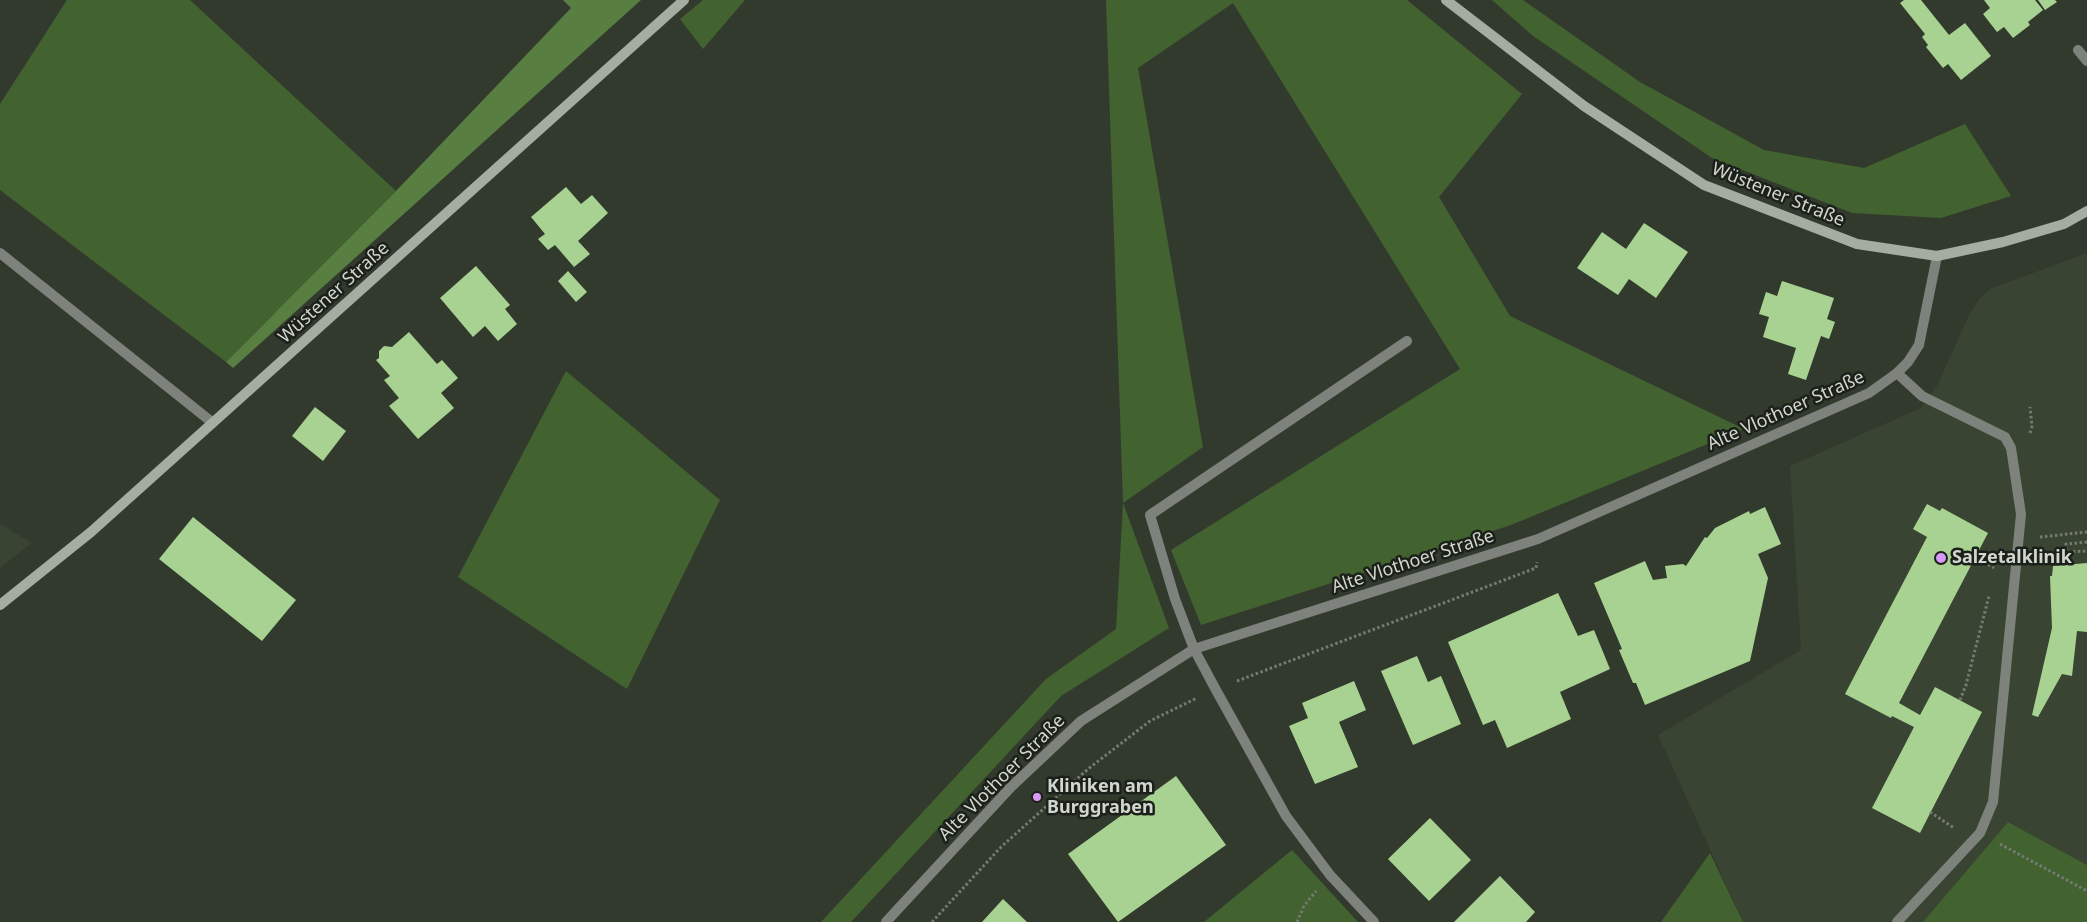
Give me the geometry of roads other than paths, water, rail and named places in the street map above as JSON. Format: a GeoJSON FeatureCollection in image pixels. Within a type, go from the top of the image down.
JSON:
{"type":"FeatureCollection","features":[{"type":"Feature","properties":{"kind":"main road","name":"Wüstener Straße"},"geometry":{"type":"LineString","coordinates":[[0,604],[91,532],[684,0]]}},
{"type":"Feature","properties":{"kind":"main road","name":"Wüstener Straße"},"geometry":{"type":"LineString","coordinates":[[1446,0],[1584,106],[1704,185],[1857,244],[1937,256],[2003,242],[2064,224],[2087,211]]}},
{"type":"Feature","properties":{"kind":"street"},"geometry":{"type":"LineString","coordinates":[[2078,50],[2087,61]]}},
{"type":"Feature","properties":{"kind":"street"},"geometry":{"type":"LineString","coordinates":[[0,253],[213,423]]}},
{"type":"Feature","properties":{"kind":"street","name":"Alte Vlothoer Straße"},"geometry":{"type":"LineString","coordinates":[[886,922],[1011,787],[1081,721],[1194,649],[1538,539],[1869,393],[1897,373],[1908,362],[1919,345],[1937,256]]}},
{"type":"Feature","properties":{"kind":"street"},"geometry":{"type":"LineString","coordinates":[[1374,922],[1330,875],[1286,816],[1194,649],[1175,599],[1150,515],[1408,341]]}},
{"type":"Feature","properties":{"kind":"street"},"geometry":{"type":"LineString","coordinates":[[1897,373],[1922,396],[2004,437],[2010,448],[2020,500],[2019,540],[1993,802],[1980,833],[1897,922]]}},
{"type":"Feature","properties":{"kind":"place","name":"Salzetalklinik"},"geometry":{"type":"Point","coordinates":[1941,558]}},
{"type":"Feature","properties":{"kind":"place","name":"Kliniken am Burggraben"},"geometry":{"type":"Point","coordinates":[1037,797]}}]}
